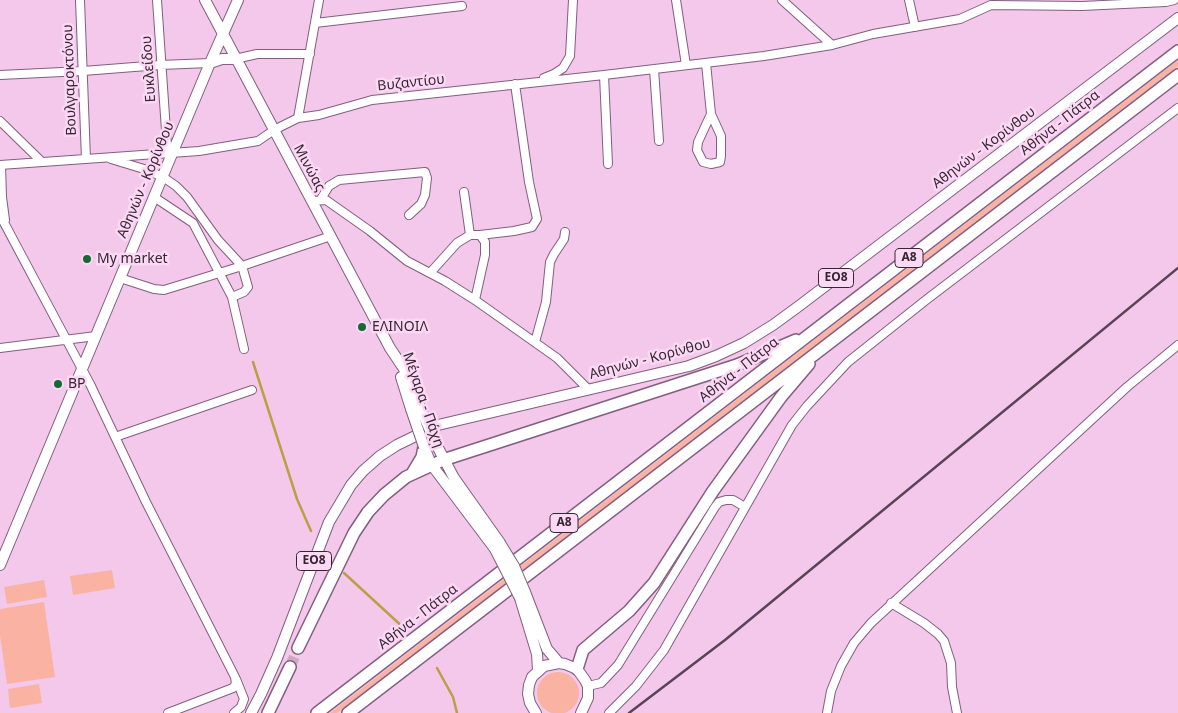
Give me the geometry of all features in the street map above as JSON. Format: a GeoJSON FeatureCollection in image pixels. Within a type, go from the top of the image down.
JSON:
{"type":"FeatureCollection","features":[{"type":"Feature","properties":{"kind":"highway","name":"Αθήνα - Πάτρα"},"geometry":{"type":"LineString","coordinates":[[318,713],[1178,51]]}},
{"type":"Feature","properties":{"kind":"highway","name":"Α8"},"geometry":{"type":"LineString","coordinates":[[348,713],[1178,75]]}},
{"type":"Feature","properties":{"kind":"highway"},"geometry":{"type":"LineString","coordinates":[[298,648],[354,533],[368,512],[396,484],[413,472],[431,464],[737,364],[811,333]]}},
{"type":"Feature","properties":{"kind":"highway"},"geometry":{"type":"LineString","coordinates":[[577,669],[583,650],[629,611],[654,583],[713,491],[817,353]]}},
{"type":"Feature","properties":{"kind":"highway"},"geometry":{"type":"LineString","coordinates":[[413,472],[430,445]]}},
{"type":"Feature","properties":{"kind":"highway"},"geometry":{"type":"LineString","coordinates":[[268,713],[290,666]]}},
{"type":"Feature","properties":{"kind":"main road","name":"Μινώας"},"geometry":{"type":"LineString","coordinates":[[205,0],[274,130],[316,200],[330,236],[390,348]]}},
{"type":"Feature","properties":{"kind":"main road","name":"Αθηνών - Κορίνθου"},"geometry":{"type":"LineString","coordinates":[[0,565],[238,0]]}},
{"type":"Feature","properties":{"kind":"main road","name":"Αθηνών - Κορίνθου"},"geometry":{"type":"LineString","coordinates":[[251,713],[277,658],[329,522],[351,485],[363,471],[397,445],[438,425],[689,366],[744,343],[773,325],[1178,18]]}},
{"type":"Feature","properties":{"kind":"main road"},"geometry":{"type":"LineString","coordinates":[[210,63],[222,59],[236,59]]}},
{"type":"Feature","properties":{"kind":"main road","name":"Μέγαρα - Πάχη"},"geometry":{"type":"LineString","coordinates":[[390,348],[404,369],[415,407],[430,445],[431,464],[497,546]]}},
{"type":"Feature","properties":{"kind":"main road","name":"Μέγαρα - Πάχη"},"geometry":{"type":"LineString","coordinates":[[430,445],[444,460],[497,546],[547,649],[559,663]]}},
{"type":"Feature","properties":{"kind":"main road","name":"Μέγαρα - Πάχη"},"geometry":{"type":"LineString","coordinates":[[522,595],[537,654],[538,670]]}},
{"type":"Feature","properties":{"kind":"main road"},"geometry":{"type":"LineString","coordinates":[[536,713],[530,703],[528,694],[532,677],[538,670],[551,664],[559,663],[577,669],[588,686],[587,703],[581,713]]}},
{"type":"Feature","properties":{"kind":"street","name":"Βουλγαροκτόνου"},"geometry":{"type":"LineString","coordinates":[[80,0],[86,159]]}},
{"type":"Feature","properties":{"kind":"street","name":"Ευκλείδου"},"geometry":{"type":"LineString","coordinates":[[149,154],[153,151],[166,149],[167,145],[157,0]]}},
{"type":"Feature","properties":{"kind":"street"},"geometry":{"type":"LineString","coordinates":[[298,118],[319,0]]}},
{"type":"Feature","properties":{"kind":"street"},"geometry":{"type":"LineString","coordinates":[[528,83],[554,74],[563,68],[570,56],[572,0]]}},
{"type":"Feature","properties":{"kind":"street"},"geometry":{"type":"LineString","coordinates":[[676,0],[686,65]]}},
{"type":"Feature","properties":{"kind":"street"},"geometry":{"type":"LineString","coordinates":[[782,0],[832,45]]}},
{"type":"Feature","properties":{"kind":"street"},"geometry":{"type":"LineString","coordinates":[[909,0],[915,27]]}},
{"type":"Feature","properties":{"kind":"street","name":"Βυζαντίου"},"geometry":{"type":"LineString","coordinates":[[1,165],[199,151],[258,141],[274,130],[298,118],[319,116],[372,100],[604,75],[805,50],[873,34],[960,19],[991,5],[1166,2],[1174,0]]}},
{"type":"Feature","properties":{"kind":"street"},"geometry":{"type":"LineString","coordinates":[[315,22],[462,6]]}},
{"type":"Feature","properties":{"kind":"street"},"geometry":{"type":"LineString","coordinates":[[236,59],[257,54],[310,54]]}},
{"type":"Feature","properties":{"kind":"street"},"geometry":{"type":"LineString","coordinates":[[0,75],[210,63]]}},
{"type":"Feature","properties":{"kind":"street"},"geometry":{"type":"LineString","coordinates":[[706,63],[711,114],[720,136],[721,156],[720,162],[711,164],[703,162],[697,150],[698,142],[711,114]]}},
{"type":"Feature","properties":{"kind":"street"},"geometry":{"type":"LineString","coordinates":[[654,69],[659,141]]}},
{"type":"Feature","properties":{"kind":"street"},"geometry":{"type":"LineString","coordinates":[[604,75],[608,164]]}},
{"type":"Feature","properties":{"kind":"street"},"geometry":{"type":"LineString","coordinates":[[430,273],[457,243],[470,236],[532,227],[537,219],[529,182],[515,84]]}},
{"type":"Feature","properties":{"kind":"street"},"geometry":{"type":"LineString","coordinates":[[609,713],[636,686],[664,650],[792,425],[848,362],[926,300],[1178,108]]}},
{"type":"Feature","properties":{"kind":"street"},"geometry":{"type":"LineString","coordinates":[[0,121],[42,162]]}},
{"type":"Feature","properties":{"kind":"street"},"geometry":{"type":"LineString","coordinates":[[102,158],[124,162],[162,177],[176,186],[187,197],[218,240],[242,266],[248,286],[244,292],[232,298]]}},
{"type":"Feature","properties":{"kind":"street"},"geometry":{"type":"LineString","coordinates":[[1,165],[3,225]]}},
{"type":"Feature","properties":{"kind":"street"},"geometry":{"type":"LineString","coordinates":[[316,200],[329,186],[339,180],[424,172],[426,178],[425,196],[421,204],[409,215]]}},
{"type":"Feature","properties":{"kind":"street"},"geometry":{"type":"LineString","coordinates":[[464,192],[470,236]]}},
{"type":"Feature","properties":{"kind":"street"},"geometry":{"type":"LineString","coordinates":[[154,197],[193,223],[232,298],[244,349]]}},
{"type":"Feature","properties":{"kind":"street"},"geometry":{"type":"LineString","coordinates":[[316,200],[326,200],[370,231],[407,261],[475,300],[562,363],[589,390]]}},
{"type":"Feature","properties":{"kind":"street"},"geometry":{"type":"LineString","coordinates":[[0,215],[3,225],[82,369],[146,502],[235,677],[244,699],[241,707],[234,713]]}},
{"type":"Feature","properties":{"kind":"street"},"geometry":{"type":"LineString","coordinates":[[535,342],[546,302],[550,262],[564,239],[565,232]]}},
{"type":"Feature","properties":{"kind":"street"},"geometry":{"type":"LineString","coordinates":[[475,300],[486,255],[485,242],[480,235]]}},
{"type":"Feature","properties":{"kind":"street"},"geometry":{"type":"LineString","coordinates":[[120,278],[154,289],[164,290],[219,274],[330,236]]}},
{"type":"Feature","properties":{"kind":"street"},"geometry":{"type":"LineString","coordinates":[[0,348],[96,336]]}},
{"type":"Feature","properties":{"kind":"street"},"geometry":{"type":"LineString","coordinates":[[827,713],[832,691],[845,658],[871,623],[1127,387],[1178,345]]}},
{"type":"Feature","properties":{"kind":"street"},"geometry":{"type":"LineString","coordinates":[[115,437],[252,390]]}},
{"type":"Feature","properties":{"kind":"street"},"geometry":{"type":"LineString","coordinates":[[588,686],[601,683],[618,665],[719,502],[733,500],[745,507]]}},
{"type":"Feature","properties":{"kind":"street"},"geometry":{"type":"LineString","coordinates":[[892,603],[924,622],[944,641],[951,662],[952,687],[957,713]]}},
{"type":"Feature","properties":{"kind":"street"},"geometry":{"type":"LineString","coordinates":[[168,713],[233,688],[236,684],[235,677]]}},
{"type":"Feature","properties":{"kind":"shaded area"},"geometry":{"type":"Polygon","coordinates":[[[1178,60],[1178,66],[337,713],[330,713],[1178,60]]]}},
{"type":"Feature","properties":{"kind":"shaded area"},"geometry":{"type":"Polygon","coordinates":[[[112,570],[115,588],[73,595],[70,576],[112,570]]]}},
{"type":"Feature","properties":{"kind":"shaded area"},"geometry":{"type":"Polygon","coordinates":[[[44,580],[47,597],[7,604],[4,587],[44,580]]]}},
{"type":"Feature","properties":{"kind":"shaded area"},"geometry":{"type":"Polygon","coordinates":[[[44,602],[55,677],[7,684],[0,635],[0,609],[44,602]]]}},
{"type":"Feature","properties":{"kind":"shaded area"},"geometry":{"type":"Polygon","coordinates":[[[562,672],[570,675],[576,681],[579,693],[576,705],[570,711],[554,714],[546,711],[540,705],[537,689],[540,681],[546,675],[562,672]]]}},
{"type":"Feature","properties":{"kind":"shaded area"},"geometry":{"type":"Polygon","coordinates":[[[39,684],[42,703],[10,708],[8,689],[39,684]]]}},
{"type":"Feature","properties":{"kind":"waterway"},"geometry":{"type":"LineString","coordinates":[[253,362],[297,499],[311,531]]}},
{"type":"Feature","properties":{"kind":"waterway"},"geometry":{"type":"LineString","coordinates":[[344,573],[405,629]]}},
{"type":"Feature","properties":{"kind":"waterway"},"geometry":{"type":"LineString","coordinates":[[437,668],[453,697],[457,713]]}},
{"type":"Feature","properties":{"kind":"tunnel"},"geometry":{"type":"LineString","coordinates":[[290,667],[298,648]]}},
{"type":"Feature","properties":{"kind":"railway"},"geometry":{"type":"LineString","coordinates":[[629,713],[725,640],[1178,268]]}},
{"type":"Feature","properties":{"kind":"place","name":"My market"},"geometry":{"type":"Point","coordinates":[87,259]}},
{"type":"Feature","properties":{"kind":"place","name":"ΕΛΙΝΟΙΛ"},"geometry":{"type":"Point","coordinates":[362,327]}},
{"type":"Feature","properties":{"kind":"place","name":"BP"},"geometry":{"type":"Point","coordinates":[58,384]}}]}
